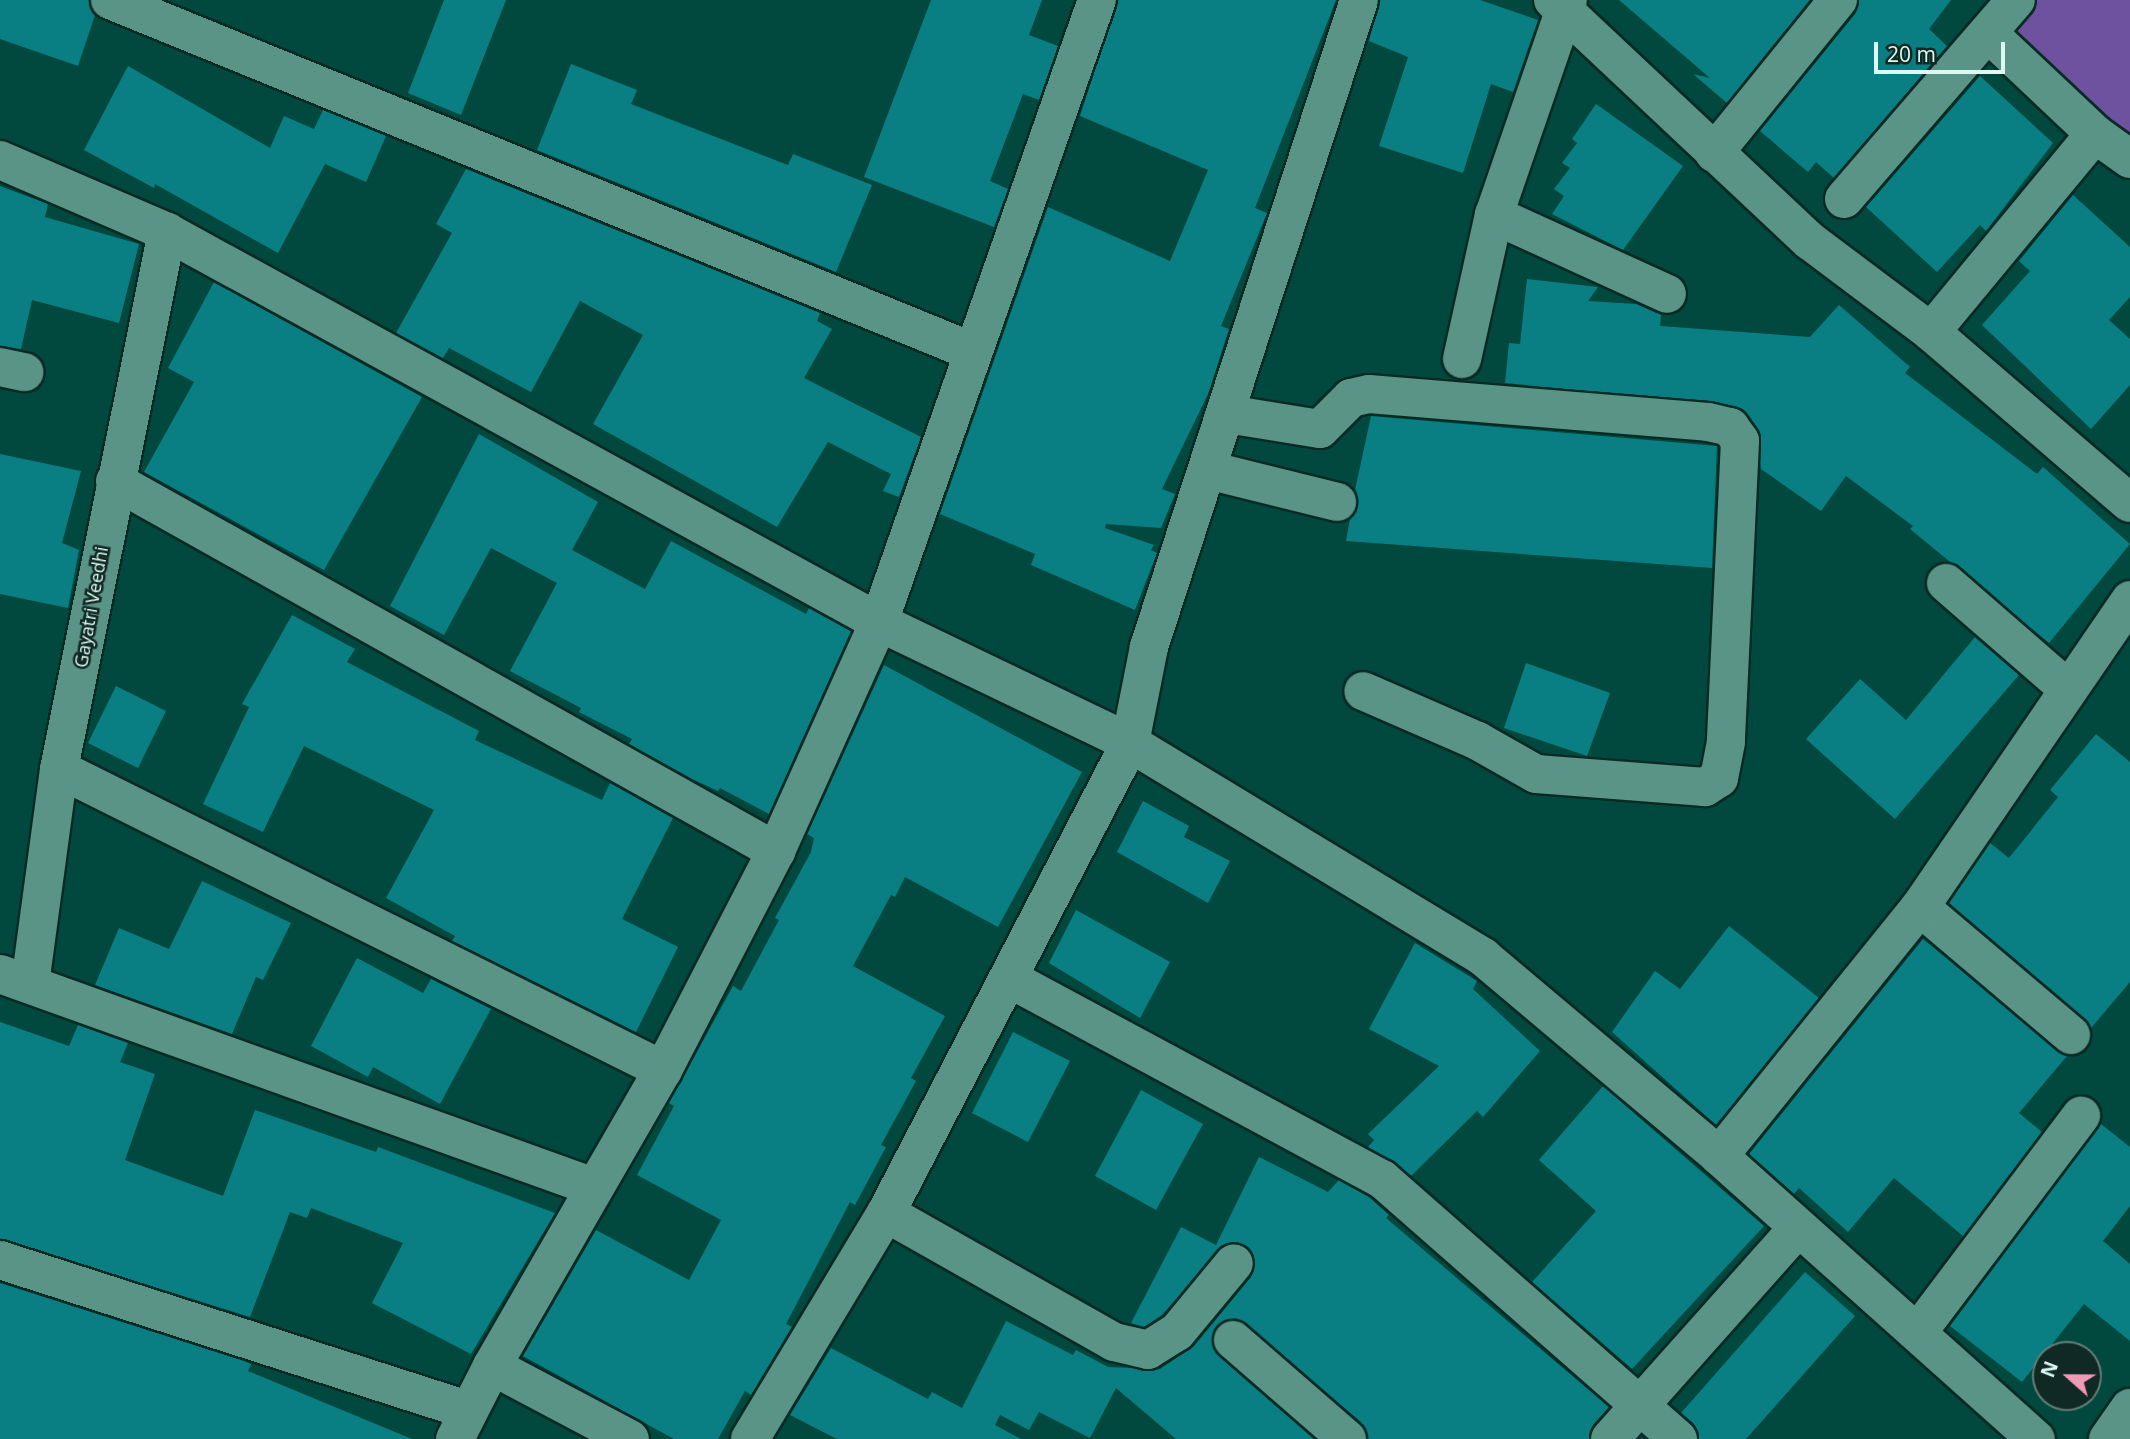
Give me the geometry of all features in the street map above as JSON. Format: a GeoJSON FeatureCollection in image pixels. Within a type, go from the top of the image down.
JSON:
{"type":"FeatureCollection","features":[{"type":"Feature","properties":{"kind":"street"},"geometry":{"type":"LineString","coordinates":[[110,0],[971,351]]}},
{"type":"Feature","properties":{"kind":"street"},"geometry":{"type":"LineString","coordinates":[[0,1260],[461,1425],[492,1366],[663,1070],[776,850],[879,622],[919,517],[971,351],[1097,0]]}},
{"type":"Feature","properties":{"kind":"street"},"geometry":{"type":"LineString","coordinates":[[751,1439],[886,1213],[1010,979],[1130,743],[1149,647],[1227,414],[1359,0]]}},
{"type":"Feature","properties":{"kind":"street"},"geometry":{"type":"LineString","coordinates":[[1714,153],[1838,0]]}},
{"type":"Feature","properties":{"kind":"street"},"geometry":{"type":"LineString","coordinates":[[1844,199],[2016,0]]}},
{"type":"Feature","properties":{"kind":"street"},"geometry":{"type":"LineString","coordinates":[[1462,359],[1494,215],[1561,3],[1714,153],[1810,241],[1931,332],[2130,503]]}},
{"type":"Feature","properties":{"kind":"street"},"geometry":{"type":"LineString","coordinates":[[1988,33],[2095,134],[2130,159]]}},
{"type":"Feature","properties":{"kind":"street"},"geometry":{"type":"LineString","coordinates":[[1931,332],[2095,134]]}},
{"type":"Feature","properties":{"kind":"street"},"geometry":{"type":"LineString","coordinates":[[0,160],[167,232],[879,622],[1130,743],[1483,957],[1719,1156],[2036,1439]]}},
{"type":"Feature","properties":{"kind":"street"},"geometry":{"type":"LineString","coordinates":[[1494,215],[1667,294]]}},
{"type":"Feature","properties":{"kind":"street","name":"Gayatri Veedhi"},"geometry":{"type":"LineString","coordinates":[[15,979],[167,232]]}},
{"type":"Feature","properties":{"kind":"street"},"geometry":{"type":"LineString","coordinates":[[1227,414],[1320,429],[1351,398],[1369,394],[1708,422],[1730,427],[1740,441],[1727,742],[1719,778],[1705,787],[1536,774],[1478,741],[1363,691]]}},
{"type":"Feature","properties":{"kind":"street"},"geometry":{"type":"LineString","coordinates":[[1208,470],[1337,502]]}},
{"type":"Feature","properties":{"kind":"street"},"geometry":{"type":"LineString","coordinates":[[115,481],[776,850]]}},
{"type":"Feature","properties":{"kind":"street"},"geometry":{"type":"LineString","coordinates":[[1947,583],[2068,689]]}},
{"type":"Feature","properties":{"kind":"street"},"geometry":{"type":"LineString","coordinates":[[1719,1156],[1920,907],[2130,600]]}},
{"type":"Feature","properties":{"kind":"street"},"geometry":{"type":"LineString","coordinates":[[59,769],[663,1070]]}},
{"type":"Feature","properties":{"kind":"street"},"geometry":{"type":"LineString","coordinates":[[1920,907],[2071,1035]]}},
{"type":"Feature","properties":{"kind":"street"},"geometry":{"type":"LineString","coordinates":[[15,979],[594,1187]]}},
{"type":"Feature","properties":{"kind":"street"},"geometry":{"type":"LineString","coordinates":[[1010,979],[1382,1179],[1678,1439]]}},
{"type":"Feature","properties":{"kind":"street"},"geometry":{"type":"LineString","coordinates":[[1919,1332],[2081,1116]]}},
{"type":"Feature","properties":{"kind":"street"},"geometry":{"type":"LineString","coordinates":[[886,1213],[1114,1342],[1148,1350],[1177,1332],[1234,1263]]}},
{"type":"Feature","properties":{"kind":"street"},"geometry":{"type":"LineString","coordinates":[[1610,1439],[1798,1228]]}},
{"type":"Feature","properties":{"kind":"street"},"geometry":{"type":"LineString","coordinates":[[1233,1340],[1347,1439]]}},
{"type":"Feature","properties":{"kind":"street"},"geometry":{"type":"LineString","coordinates":[[492,1366],[630,1439]]}},
{"type":"Feature","properties":{"kind":"shaded area"},"geometry":{"type":"Polygon","coordinates":[[[2026,0],[2130,0],[2130,159],[2000,32],[2026,0]]]}},
{"type":"Feature","properties":{"kind":"building"},"geometry":{"type":"Polygon","coordinates":[[[0,0],[89,0],[95,15],[78,66],[0,39],[0,0]]]}},
{"type":"Feature","properties":{"kind":"building"},"geometry":{"type":"Polygon","coordinates":[[[444,0],[506,0],[461,115],[408,93],[444,0]]]}},
{"type":"Feature","properties":{"kind":"building"},"geometry":{"type":"Polygon","coordinates":[[[931,0],[1042,0],[1029,35],[1058,46],[1039,100],[1023,94],[990,181],[1008,189],[994,227],[864,177],[931,0]]]}},
{"type":"Feature","properties":{"kind":"building"},"geometry":{"type":"Polygon","coordinates":[[[1118,0],[1336,0],[1255,208],[1267,213],[1221,326],[1229,329],[1208,394],[1162,489],[1175,494],[1161,528],[1106,524],[1105,528],[1154,545],[1151,550],[1157,553],[1135,610],[1031,565],[1035,554],[940,514],[1048,207],[1170,261],[1208,170],[1080,116],[1118,0]]]}},
{"type":"Feature","properties":{"kind":"building"},"geometry":{"type":"Polygon","coordinates":[[[1380,0],[1480,0],[1538,20],[1513,92],[1491,84],[1463,173],[1379,146],[1408,57],[1369,41],[1380,0]]]}},
{"type":"Feature","properties":{"kind":"building"},"geometry":{"type":"Polygon","coordinates":[[[1619,0],[1810,0],[1727,103],[1693,74],[1710,78],[1619,0]]]}},
{"type":"Feature","properties":{"kind":"building"},"geometry":{"type":"Polygon","coordinates":[[[1859,0],[1951,0],[1929,29],[1947,46],[1834,178],[1816,162],[1808,172],[1760,131],[1855,14],[1859,0]]]}},
{"type":"Feature","properties":{"kind":"building"},"geometry":{"type":"Polygon","coordinates":[[[571,64],[637,90],[631,104],[788,165],[793,154],[872,185],[836,272],[537,150],[571,64]]]}},
{"type":"Feature","properties":{"kind":"building"},"geometry":{"type":"Polygon","coordinates":[[[128,66],[270,148],[284,116],[314,129],[323,110],[386,136],[366,182],[325,164],[278,253],[155,184],[154,188],[84,150],[128,66]]]}},
{"type":"Feature","properties":{"kind":"building"},"geometry":{"type":"Polygon","coordinates":[[[1980,76],[2053,143],[1986,231],[1980,225],[1937,272],[1866,207],[1980,76]]]}},
{"type":"Feature","properties":{"kind":"building"},"geometry":{"type":"Polygon","coordinates":[[[1596,104],[1683,166],[1623,250],[1552,214],[1564,196],[1554,189],[1570,168],[1562,163],[1577,143],[1572,139],[1596,104]]]}},
{"type":"Feature","properties":{"kind":"building"},"geometry":{"type":"Polygon","coordinates":[[[466,169],[820,313],[817,321],[832,329],[804,378],[921,437],[899,497],[883,491],[891,474],[828,442],[777,527],[593,424],[643,335],[580,301],[531,392],[449,348],[443,358],[396,333],[452,233],[436,224],[466,169]]]}},
{"type":"Feature","properties":{"kind":"building"},"geometry":{"type":"Polygon","coordinates":[[[0,186],[48,204],[45,217],[139,244],[119,323],[32,300],[21,349],[0,346],[0,186]]]}},
{"type":"Feature","properties":{"kind":"building"},"geometry":{"type":"Polygon","coordinates":[[[2073,195],[2130,247],[2130,297],[2109,320],[2130,339],[2130,385],[2091,429],[1982,325],[2030,271],[2019,261],[2073,195]]]}},
{"type":"Feature","properties":{"kind":"building"},"geometry":{"type":"Polygon","coordinates":[[[1527,279],[1598,287],[1588,301],[1636,304],[1661,315],[1660,326],[1810,337],[1839,305],[1910,367],[1905,373],[2037,474],[2043,467],[2130,544],[2049,643],[1910,529],[1913,526],[1846,476],[1821,511],[1761,469],[1758,429],[1736,406],[1505,383],[1509,343],[1520,344],[1527,279]]]}},
{"type":"Feature","properties":{"kind":"building"},"geometry":{"type":"Polygon","coordinates":[[[214,282],[422,397],[324,570],[144,472],[194,382],[168,368],[214,282]]]}},
{"type":"Feature","properties":{"kind":"building"},"geometry":{"type":"Polygon","coordinates":[[[1371,416],[1717,446],[1712,568],[1346,541],[1350,519],[1358,507],[1355,490],[1371,416]]]}},
{"type":"Feature","properties":{"kind":"building"},"geometry":{"type":"Polygon","coordinates":[[[479,434],[598,502],[572,550],[645,589],[671,541],[806,614],[809,608],[851,631],[769,814],[720,788],[718,791],[692,779],[629,744],[632,739],[579,712],[581,708],[510,671],[557,583],[491,548],[444,635],[390,606],[479,434]]]}},
{"type":"Feature","properties":{"kind":"building"},"geometry":{"type":"Polygon","coordinates":[[[0,454],[81,471],[62,543],[79,550],[68,608],[0,594],[0,454]]]}},
{"type":"Feature","properties":{"kind":"building"},"geometry":{"type":"Polygon","coordinates":[[[292,615],[355,649],[347,662],[479,731],[475,740],[602,800],[610,783],[673,818],[622,919],[678,947],[636,1032],[452,941],[455,936],[386,898],[434,810],[304,746],[263,832],[203,804],[249,707],[242,704],[292,615]]]}},
{"type":"Feature","properties":{"kind":"building"},"geometry":{"type":"Polygon","coordinates":[[[1975,637],[2019,675],[1895,819],[1806,739],[1860,679],[1906,720],[1975,637]]]}},
{"type":"Feature","properties":{"kind":"building"},"geometry":{"type":"Polygon","coordinates":[[[1526,663],[1610,693],[1587,756],[1504,728],[1526,663]]]}},
{"type":"Feature","properties":{"kind":"building"},"geometry":{"type":"Polygon","coordinates":[[[884,665],[1082,772],[998,927],[905,877],[895,897],[891,895],[853,966],[945,1016],[911,1078],[916,1081],[881,1145],[886,1147],[855,1205],[850,1202],[786,1324],[792,1327],[751,1395],[745,1391],[718,1439],[674,1439],[523,1356],[596,1230],[689,1280],[721,1220],[637,1175],[674,1106],[669,1103],[733,986],[741,991],[779,920],[775,918],[811,852],[814,838],[807,834],[884,665]]]}},
{"type":"Feature","properties":{"kind":"building"},"geometry":{"type":"Polygon","coordinates":[[[116,686],[166,711],[138,768],[88,743],[116,686]]]}},
{"type":"Feature","properties":{"kind":"building"},"geometry":{"type":"Polygon","coordinates":[[[2096,734],[2130,762],[2130,982],[2091,1028],[1949,903],[1990,843],[2009,858],[2058,797],[2050,790],[2096,734]]]}},
{"type":"Feature","properties":{"kind":"building"},"geometry":{"type":"Polygon","coordinates":[[[1143,801],[1189,826],[1184,837],[1230,861],[1208,903],[1117,852],[1143,801]]]}},
{"type":"Feature","properties":{"kind":"building"},"geometry":{"type":"Polygon","coordinates":[[[202,881],[291,923],[263,980],[256,977],[232,1034],[95,985],[119,928],[169,949],[202,881]]]}},
{"type":"Feature","properties":{"kind":"building"},"geometry":{"type":"Polygon","coordinates":[[[1076,910],[1170,962],[1140,1018],[1049,963],[1076,910]]]}},
{"type":"Feature","properties":{"kind":"building"},"geometry":{"type":"Polygon","coordinates":[[[1729,926],[1819,998],[1716,1125],[1612,1032],[1655,971],[1680,989],[1729,926]]]}},
{"type":"Feature","properties":{"kind":"building"},"geometry":{"type":"Polygon","coordinates":[[[1923,939],[2067,1056],[2019,1113],[2042,1132],[1963,1236],[1894,1178],[1848,1232],[1799,1188],[1794,1194],[1749,1154],[1923,939]]]}},
{"type":"Feature","properties":{"kind":"building"},"geometry":{"type":"Polygon","coordinates":[[[1415,943],[1477,981],[1473,989],[1540,1051],[1483,1117],[1477,1111],[1411,1176],[1368,1147],[1374,1140],[1368,1134],[1439,1066],[1369,1029],[1415,943]]]}},
{"type":"Feature","properties":{"kind":"building"},"geometry":{"type":"Polygon","coordinates":[[[357,958],[423,993],[431,979],[491,1009],[440,1104],[373,1067],[368,1077],[311,1046],[357,958]]]}},
{"type":"Feature","properties":{"kind":"building"},"geometry":{"type":"Polygon","coordinates":[[[0,1022],[69,1046],[78,1025],[128,1043],[120,1062],[155,1074],[125,1160],[223,1196],[255,1110],[376,1152],[378,1147],[555,1213],[471,1354],[372,1303],[403,1243],[311,1208],[307,1218],[290,1212],[250,1317],[0,1239],[0,1022]]]}},
{"type":"Feature","properties":{"kind":"building"},"geometry":{"type":"Polygon","coordinates":[[[1013,1032],[1070,1061],[1028,1142],[972,1113],[1013,1032]]]}},
{"type":"Feature","properties":{"kind":"building"},"geometry":{"type":"Polygon","coordinates":[[[1603,1086],[1764,1226],[1632,1369],[1532,1282],[1596,1211],[1539,1160],[1603,1086]]]}},
{"type":"Feature","properties":{"kind":"building"},"geometry":{"type":"Polygon","coordinates":[[[1141,1090],[1203,1124],[1156,1210],[1095,1176],[1141,1090]]]}},
{"type":"Feature","properties":{"kind":"building"},"geometry":{"type":"Polygon","coordinates":[[[2101,1124],[2130,1147],[2130,1206],[2103,1241],[2130,1264],[2130,1341],[2084,1304],[2055,1341],[2032,1341],[2032,1369],[2022,1382],[1950,1326],[2101,1124]]]}},
{"type":"Feature","properties":{"kind":"building"},"geometry":{"type":"Polygon","coordinates":[[[1259,1157],[1328,1192],[1339,1180],[1369,1197],[1389,1215],[1386,1218],[1609,1407],[1593,1425],[1589,1439],[1368,1439],[1361,1422],[1236,1318],[1216,1326],[1213,1348],[1314,1439],[1176,1439],[1116,1388],[1090,1438],[1039,1412],[1029,1430],[1000,1415],[995,1425],[1021,1439],[837,1439],[790,1415],[831,1348],[928,1399],[932,1392],[962,1408],[1006,1321],[1073,1355],[1076,1350],[1108,1367],[1160,1369],[1194,1346],[1251,1277],[1254,1255],[1238,1242],[1226,1243],[1162,1315],[1144,1327],[1131,1323],[1181,1227],[1216,1245],[1259,1157]]]}},
{"type":"Feature","properties":{"kind":"building"},"geometry":{"type":"Polygon","coordinates":[[[1805,1272],[1855,1316],[1746,1439],[1699,1439],[1693,1423],[1681,1413],[1805,1272]]]}},
{"type":"Feature","properties":{"kind":"building"},"geometry":{"type":"Polygon","coordinates":[[[0,1283],[244,1361],[251,1364],[248,1371],[412,1439],[0,1439],[0,1283]]]}}]}
